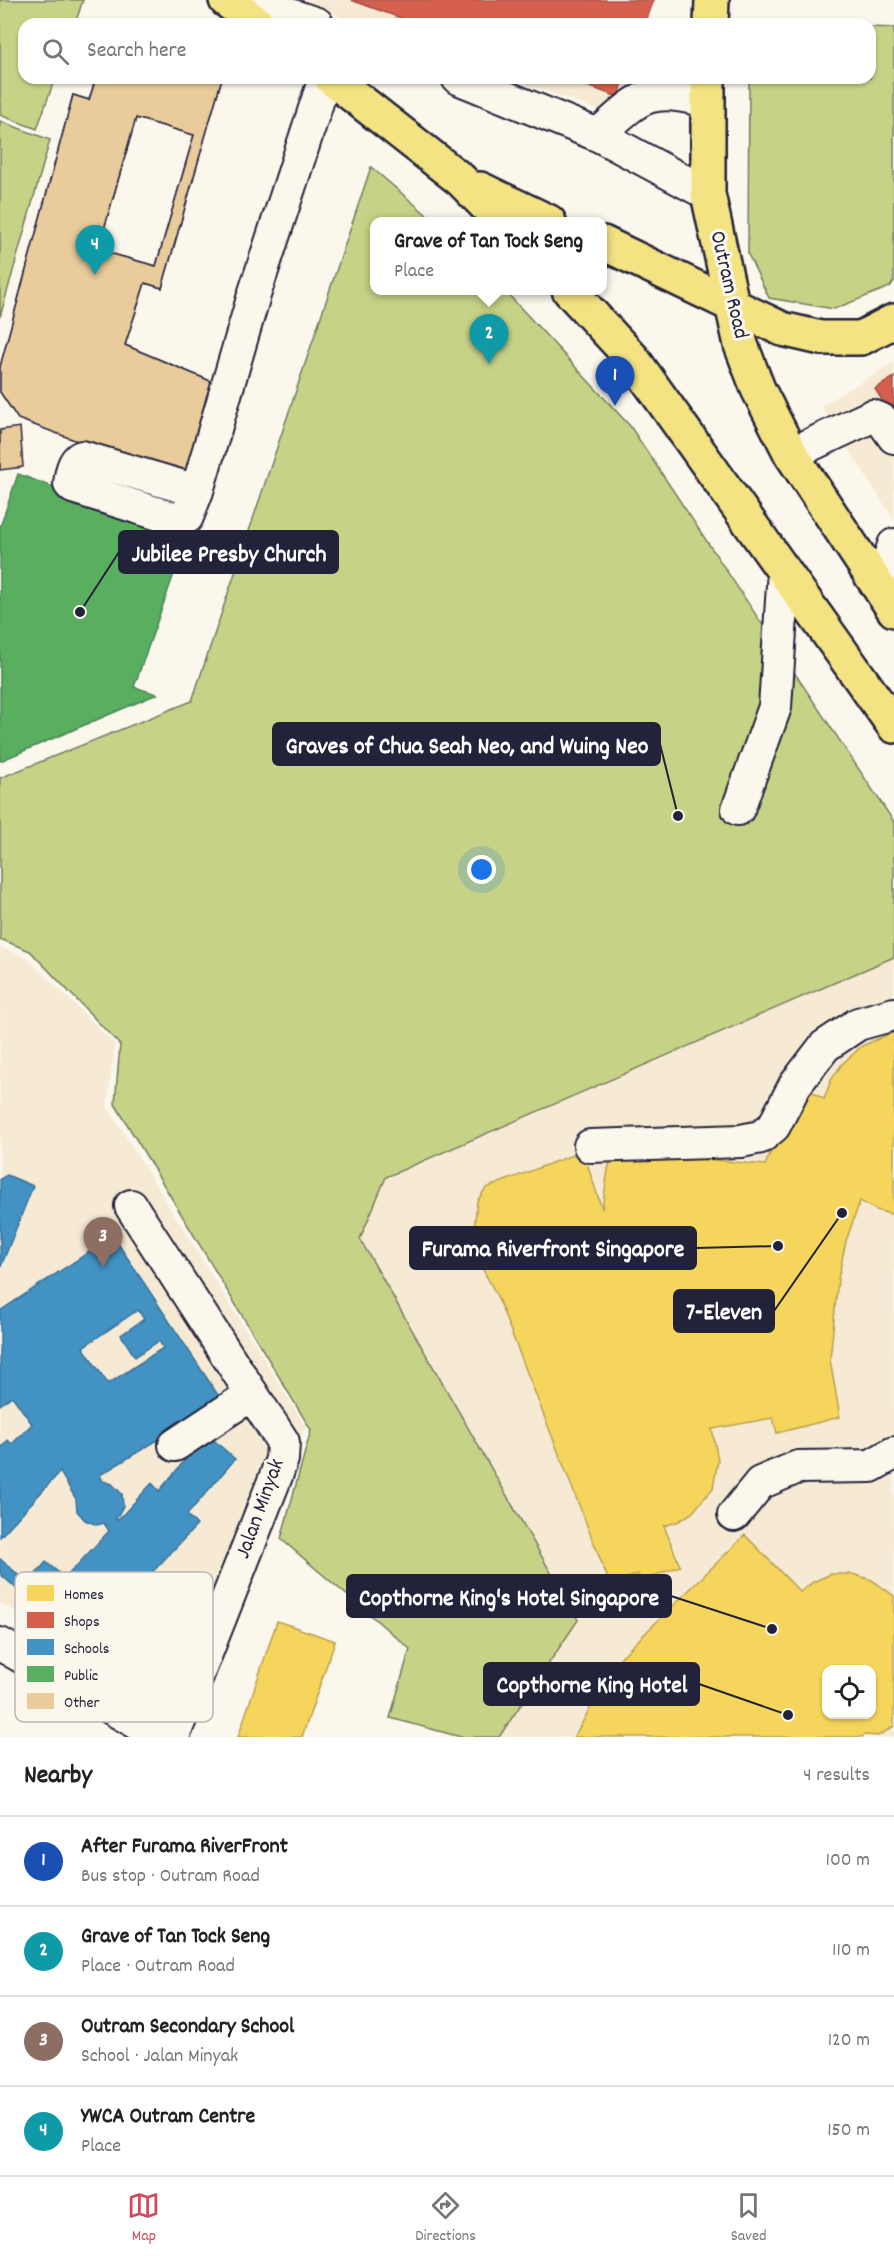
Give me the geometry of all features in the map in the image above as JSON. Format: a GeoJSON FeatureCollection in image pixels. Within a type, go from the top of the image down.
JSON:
{"type":"FeatureCollection","features":[{"type":"Feature","properties":{"kind":"main road"},"geometry":{"type":"LineString","coordinates":[[226,0],[250,18]]}},
{"type":"Feature","properties":{"kind":"main road"},"geometry":{"type":"LineString","coordinates":[[711,18],[712,0]]}},
{"type":"Feature","properties":{"kind":"main road"},"geometry":{"type":"LineString","coordinates":[[338,84],[461,180],[497,217]]}},
{"type":"Feature","properties":{"kind":"main road","name":"Outram Road"},"geometry":{"type":"LineString","coordinates":[[708,90],[708,194],[741,345],[758,389],[791,454],[887,599]]}},
{"type":"Feature","properties":{"kind":"main road"},"geometry":{"type":"LineString","coordinates":[[461,180],[539,217]]}},
{"type":"Feature","properties":{"kind":"main road"},"geometry":{"type":"LineString","coordinates":[[607,245],[782,328],[821,338],[861,338],[894,321]]}},
{"type":"Feature","properties":{"kind":"main road"},"geometry":{"type":"LineString","coordinates":[[573,295],[633,359],[894,726]]}},
{"type":"Feature","properties":{"kind":"street"},"geometry":{"type":"LineString","coordinates":[[246,0],[299,18]]}},
{"type":"Feature","properties":{"kind":"street"},"geometry":{"type":"LineString","coordinates":[[197,491],[255,295],[322,84]]}},
{"type":"Feature","properties":{"kind":"street"},"geometry":{"type":"LineString","coordinates":[[473,84],[598,135],[708,194]]}},
{"type":"Feature","properties":{"kind":"street"},"geometry":{"type":"LineString","coordinates":[[598,135],[629,107],[645,98],[662,93],[676,94],[708,90]]}},
{"type":"Feature","properties":{"kind":"street"},"geometry":{"type":"LineString","coordinates":[[791,454],[872,416],[882,420],[894,438]]}},
{"type":"Feature","properties":{"kind":"street"},"geometry":{"type":"LineString","coordinates":[[887,599],[894,545]]}},
{"type":"Feature","properties":{"kind":"street"},"geometry":{"type":"LineString","coordinates":[[738,809],[775,707],[784,570]]}},
{"type":"Feature","properties":{"kind":"street"},"geometry":{"type":"LineString","coordinates":[[590,1146],[741,1141],[761,1137],[774,1126],[795,1085],[825,1046],[858,1024],[894,1014]]}},
{"type":"Feature","properties":{"kind":"street","name":"Jalan Minyak"},"geometry":{"type":"LineString","coordinates":[[131,1206],[283,1442],[282,1459],[213,1635]]}},
{"type":"Feature","properties":{"kind":"street"},"geometry":{"type":"LineString","coordinates":[[175,1445],[252,1394]]}},
{"type":"Feature","properties":{"kind":"street"},"geometry":{"type":"LineString","coordinates":[[734,1515],[760,1483],[798,1467],[871,1466],[894,1453]]}},
{"type":"Feature","properties":{"kind":"street"},"geometry":{"type":"LineString","coordinates":[[0,1644],[15,1653]]}},
{"type":"Feature","properties":{"kind":"street"},"geometry":{"type":"LineString","coordinates":[[136,1722],[162,1737]]}},
{"type":"Feature","properties":{"kind":"street","name":"Jalan Minyak"},"geometry":{"type":"LineString","coordinates":[[173,1737],[179,1722]]}},
{"type":"Feature","properties":{"kind":"shaded area"},"geometry":{"type":"Polygon","coordinates":[[[296,0],[651,0],[649,18],[346,18],[296,0]]]}},
{"type":"Feature","properties":{"kind":"shaded area"},"geometry":{"type":"Polygon","coordinates":[[[527,84],[640,84],[634,123],[527,84]]]}},
{"type":"Feature","properties":{"kind":"shaded area"},"geometry":{"type":"Polygon","coordinates":[[[894,362],[894,520],[821,406],[894,362]]]}},
{"type":"Feature","properties":{"kind":"shaded area"},"geometry":{"type":"Polygon","coordinates":[[[0,947],[27,958],[115,1044],[107,1106],[306,1427],[213,1611],[213,1572],[15,1572],[15,1611],[0,1603],[0,947]]]}},
{"type":"Feature","properties":{"kind":"shaded area"},"geometry":{"type":"Polygon","coordinates":[[[894,957],[894,1737],[499,1737],[578,1620],[360,1239],[386,1177],[894,957]]]}},
{"type":"Feature","properties":{"kind":"green space"},"geometry":{"type":"Polygon","coordinates":[[[0,0],[83,0],[77,18],[18,18],[18,84],[53,84],[37,129],[0,115],[0,0]]]}},
{"type":"Feature","properties":{"kind":"green space"},"geometry":{"type":"Polygon","coordinates":[[[876,27],[894,28],[894,281],[890,287],[834,309],[769,298],[748,254],[749,84],[876,84],[876,27]]]}},
{"type":"Feature","properties":{"kind":"green space"},"geometry":{"type":"Polygon","coordinates":[[[0,121],[50,140],[0,317],[0,121]]]}},
{"type":"Feature","properties":{"kind":"green space"},"geometry":{"type":"Polygon","coordinates":[[[371,167],[429,217],[370,217],[370,295],[509,295],[630,426],[894,822],[894,957],[386,1177],[360,1239],[578,1620],[499,1737],[461,1737],[390,1718],[410,1649],[281,1539],[311,1430],[115,1104],[120,1045],[30,951],[0,939],[0,778],[192,701],[371,167]]]}},
{"type":"Feature","properties":{"kind":"building: Homes"},"geometry":{"type":"Polygon","coordinates":[[[894,1032],[894,1215],[876,1210],[860,1201],[846,1241],[838,1279],[830,1360],[840,1417],[777,1433],[773,1418],[712,1429],[718,1460],[713,1488],[692,1513],[664,1526],[680,1566],[641,1581],[638,1574],[610,1584],[497,1296],[472,1249],[477,1201],[486,1188],[583,1151],[602,1209],[613,1150],[765,1165],[802,1085],[824,1099],[831,1080],[842,1064],[862,1046],[894,1032]]]}},
{"type":"Feature","properties":{"kind":"building: Homes"},"geometry":{"type":"Polygon","coordinates":[[[745,1535],[800,1592],[813,1582],[831,1574],[852,1574],[872,1580],[894,1596],[894,1726],[878,1736],[574,1737],[616,1662],[745,1535]]]}},
{"type":"Feature","properties":{"kind":"building: Homes"},"geometry":{"type":"Polygon","coordinates":[[[277,1621],[335,1641],[302,1737],[238,1737],[277,1621]]]}},
{"type":"Feature","properties":{"kind":"building: Shops"},"geometry":{"type":"Polygon","coordinates":[[[351,0],[654,0],[647,18],[400,18],[351,0]]]}},
{"type":"Feature","properties":{"kind":"building: Shops"},"geometry":{"type":"Polygon","coordinates":[[[582,84],[623,84],[618,97],[582,84]]]}},
{"type":"Feature","properties":{"kind":"building: Shops"},"geometry":{"type":"Polygon","coordinates":[[[894,377],[894,419],[875,389],[894,377]]]}},
{"type":"Feature","properties":{"kind":"building: Schools"},"geometry":{"type":"Polygon","coordinates":[[[7,1175],[33,1186],[0,1269],[0,1179],[7,1175]]]}},
{"type":"Feature","properties":{"kind":"building: Schools"},"geometry":{"type":"Polygon","coordinates":[[[113,1236],[222,1401],[100,1475],[103,1481],[112,1484],[122,1494],[123,1506],[116,1519],[118,1520],[152,1483],[159,1491],[207,1434],[235,1459],[187,1515],[197,1525],[153,1572],[71,1572],[109,1531],[104,1523],[97,1525],[85,1520],[77,1511],[76,1499],[60,1472],[0,1537],[0,1449],[8,1440],[12,1444],[32,1424],[12,1396],[0,1405],[0,1311],[113,1236]],[[138,1310],[83,1347],[108,1384],[163,1348],[159,1341],[135,1357],[121,1335],[144,1319],[138,1310]]]}},
{"type":"Feature","properties":{"kind":"building: Schools"},"geometry":{"type":"Polygon","coordinates":[[[0,1559],[15,1572],[15,1587],[0,1574],[0,1559]]]}},
{"type":"Feature","properties":{"kind":"building: Schools"},"geometry":{"type":"Polygon","coordinates":[[[46,1562],[58,1572],[37,1572],[46,1562]]]}},
{"type":"Feature","properties":{"kind":"building: Public"},"geometry":{"type":"Polygon","coordinates":[[[18,474],[187,537],[134,687],[157,694],[0,761],[0,527],[18,474]]]}},
{"type":"Feature","properties":{"kind":"building: Other"},"geometry":{"type":"Polygon","coordinates":[[[94,84],[220,84],[162,288],[145,283],[125,345],[215,383],[188,482],[18,419],[0,392],[0,367],[73,95],[89,100],[94,84]],[[136,118],[98,250],[156,266],[194,135],[136,118]]]}},
{"type":"Feature","properties":{"kind":"building: Other"},"geometry":{"type":"Polygon","coordinates":[[[94,84],[220,84],[162,288],[145,283],[125,345],[215,383],[188,482],[18,419],[0,392],[0,367],[73,95],[89,100],[94,84]],[[136,118],[98,250],[156,266],[194,135],[136,118]]]}},
{"type":"Feature","properties":{"kind":"building: Other"},"geometry":{"type":"Polygon","coordinates":[[[20,427],[23,467],[0,470],[0,430],[20,427]]]}},
{"type":"Feature","properties":{"kind":"place","name":"YWCA Outram Centre"},"geometry":{"type":"Point","coordinates":[95,275]}},
{"type":"Feature","properties":{"kind":"place","name":"Grave of Tan Tock Seng"},"geometry":{"type":"Point","coordinates":[489,364]}},
{"type":"Feature","properties":{"kind":"place","name":"After Furama RiverFront"},"geometry":{"type":"Point","coordinates":[615,406]}},
{"type":"Feature","properties":{"kind":"place","name":"Jubilee Presby Church"},"geometry":{"type":"Point","coordinates":[80,612]}},
{"type":"Feature","properties":{"kind":"place","name":"Graves of Chua Seah Neo, and Wuing Neo"},"geometry":{"type":"Point","coordinates":[678,816]}},
{"type":"Feature","properties":{"kind":"place","name":"7-Eleven"},"geometry":{"type":"Point","coordinates":[842,1213]}},
{"type":"Feature","properties":{"kind":"place","name":"Furama Riverfront Singapore"},"geometry":{"type":"Point","coordinates":[778,1246]}},
{"type":"Feature","properties":{"kind":"place","name":"Outram Secondary School"},"geometry":{"type":"Point","coordinates":[103,1267]}},
{"type":"Feature","properties":{"kind":"place","name":"Copthorne King's Hotel Singapore"},"geometry":{"type":"Point","coordinates":[772,1629]}},
{"type":"Feature","properties":{"kind":"place","name":"Copthorne King Hotel"},"geometry":{"type":"Point","coordinates":[788,1715]}}]}
